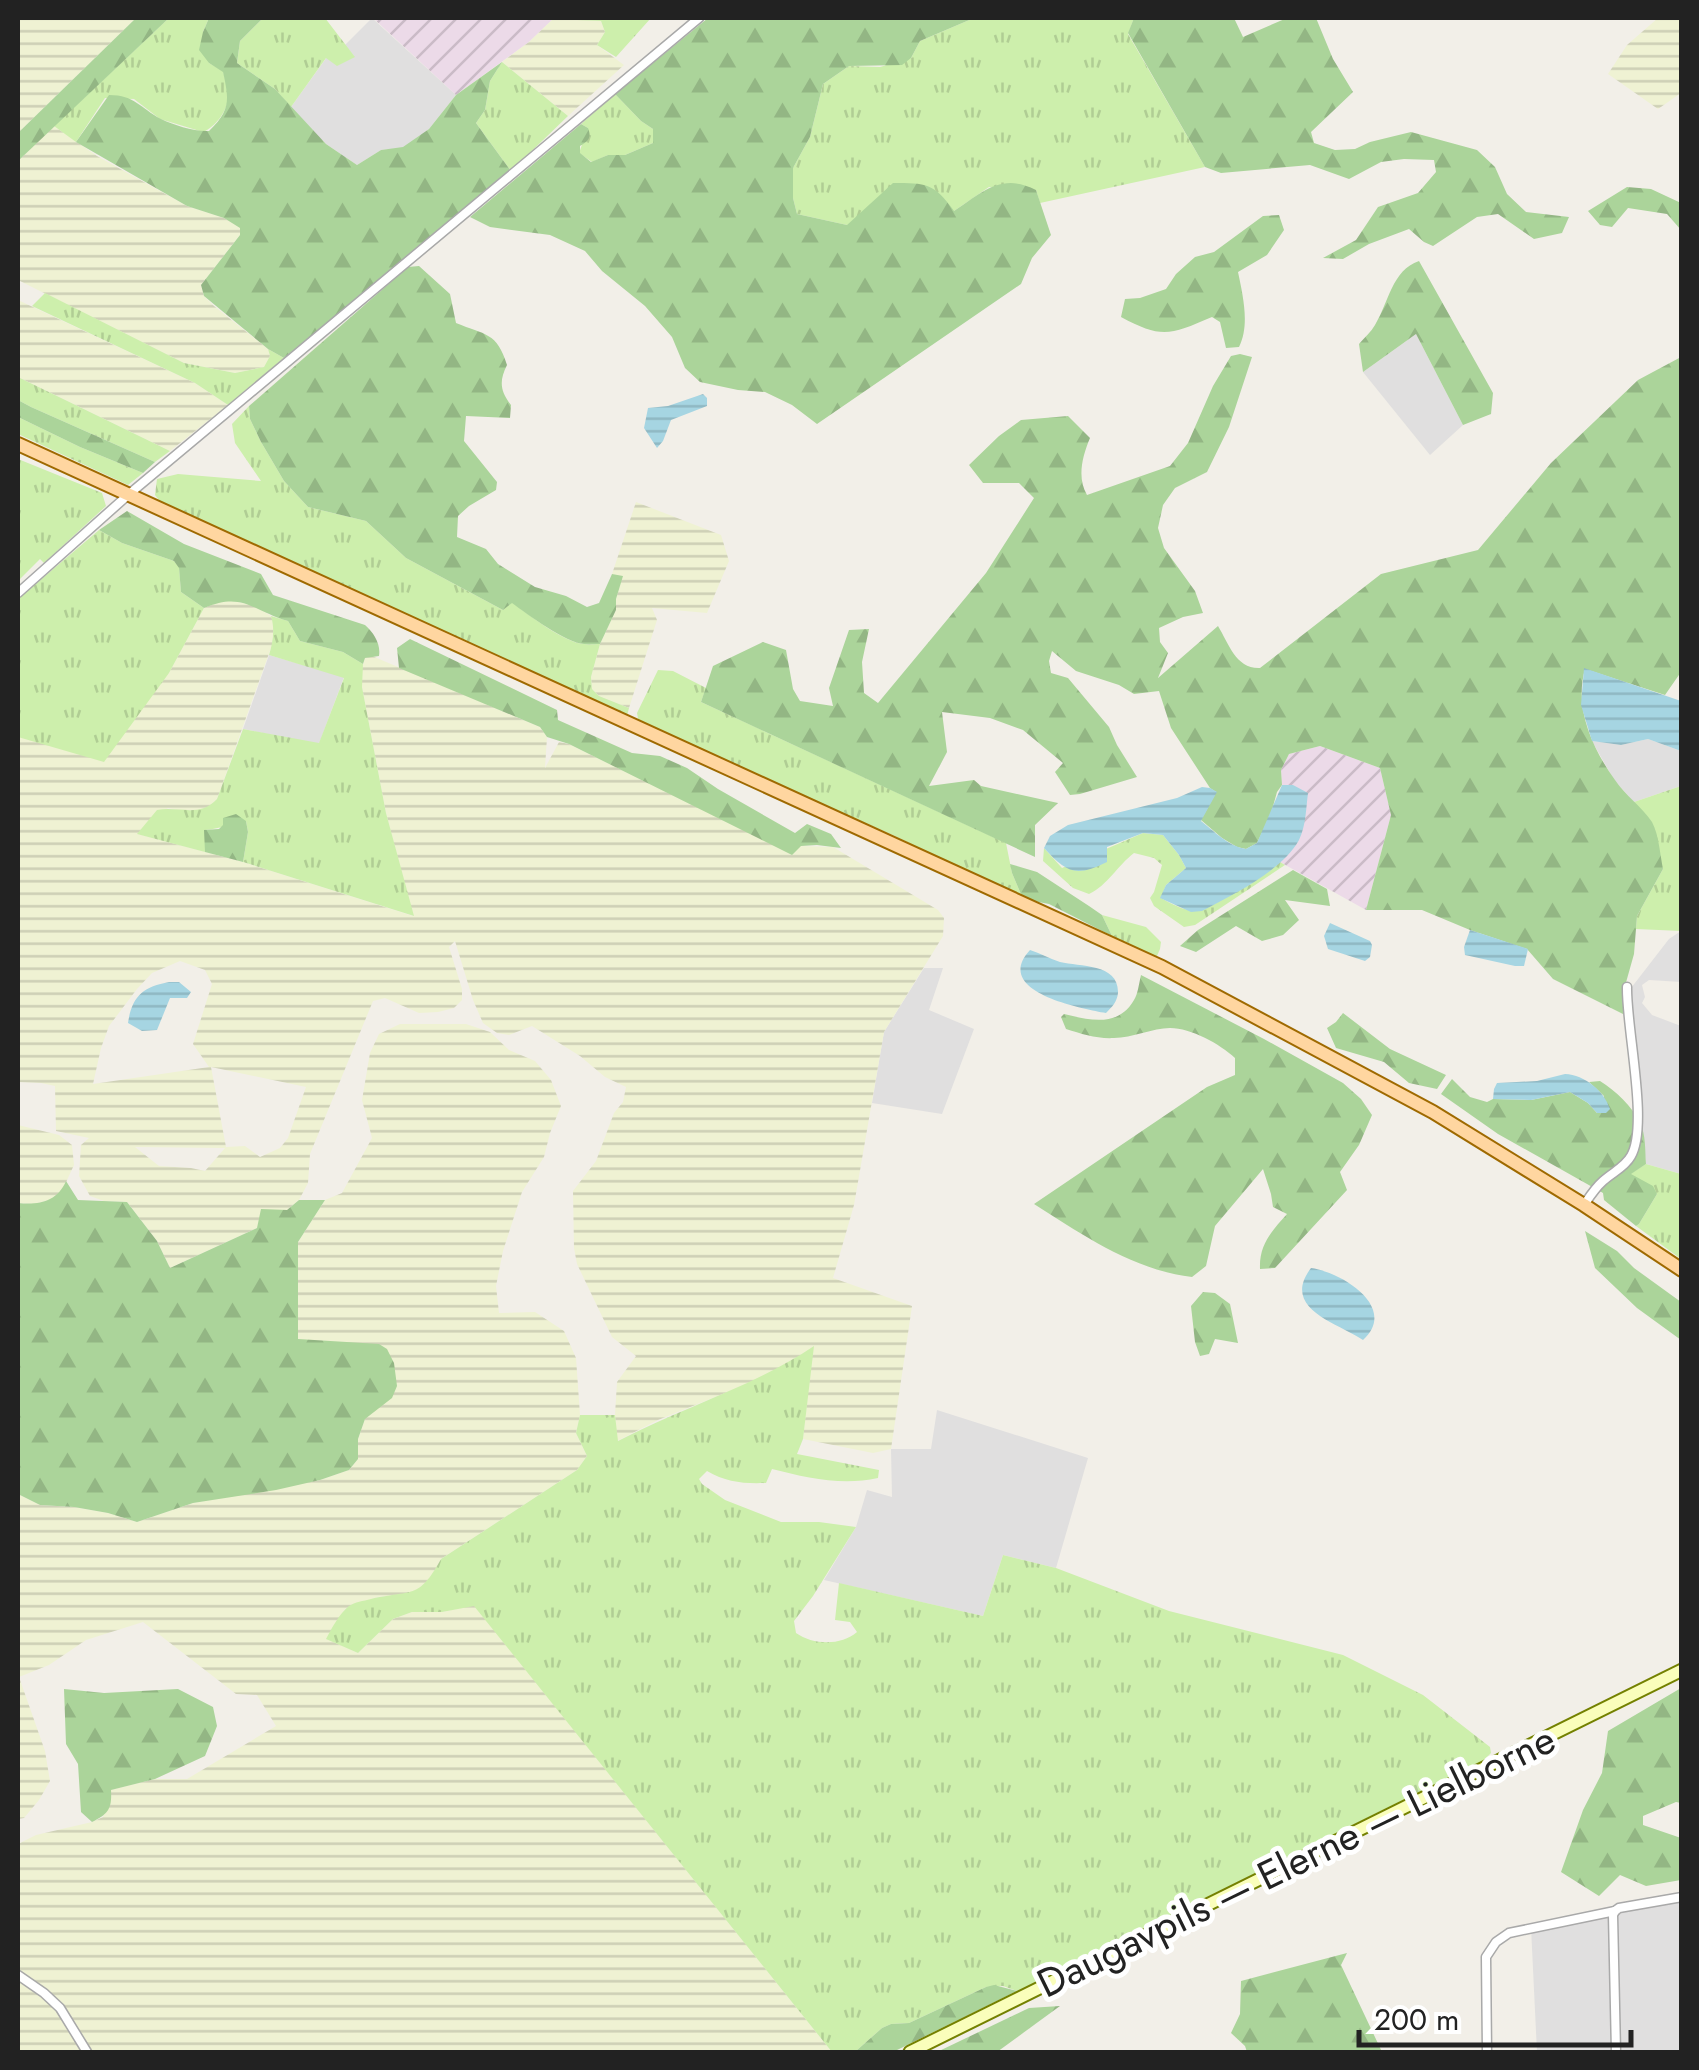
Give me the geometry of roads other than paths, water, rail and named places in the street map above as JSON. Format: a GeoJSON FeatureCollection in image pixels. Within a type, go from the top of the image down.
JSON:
{"type":"FeatureCollection","features":[{"type":"Feature","properties":{"kind":"main road"},"geometry":{"type":"LineString","coordinates":[[18,444],[1162,967],[1433,1112],[1682,1270]]}},
{"type":"Feature","properties":{"kind":"main road","name":"Daugavpils — Elerne — Lielborne"},"geometry":{"type":"LineString","coordinates":[[910,2052],[1682,1670]]}},
{"type":"Feature","properties":{"kind":"street"},"geometry":{"type":"LineString","coordinates":[[18,593],[128,495],[699,18]]}},
{"type":"Feature","properties":{"kind":"street"},"geometry":{"type":"LineString","coordinates":[[1584,1205],[1594,1190],[1624,1166],[1636,1143],[1637,1097],[1627,986]]}},
{"type":"Feature","properties":{"kind":"street"},"geometry":{"type":"LineString","coordinates":[[1487,2052],[1486,1958],[1496,1942],[1510,1933],[1682,1897]]}},
{"type":"Feature","properties":{"kind":"street"},"geometry":{"type":"LineString","coordinates":[[1615,1911],[1616,2052]]}},
{"type":"Feature","properties":{"kind":"street"},"geometry":{"type":"LineString","coordinates":[[18,1976],[60,2008],[87,2052]]}},
{"type":"Feature","properties":{"kind":"water"},"geometry":{"type":"Polygon","coordinates":[[[703,394],[707,406],[671,420],[657,448],[644,428],[648,408],[703,394]]]}},
{"type":"Feature","properties":{"kind":"water"},"geometry":{"type":"Polygon","coordinates":[[[1584,668],[1681,701],[1681,751],[1648,739],[1621,745],[1592,741],[1581,705],[1584,668]]]}},
{"type":"Feature","properties":{"kind":"water"},"geometry":{"type":"Polygon","coordinates":[[[1282,785],[1293,785],[1308,793],[1299,840],[1269,872],[1202,911],[1191,912],[1160,898],[1166,885],[1186,868],[1163,835],[1143,833],[1107,847],[1107,862],[1079,871],[1065,867],[1044,848],[1050,836],[1068,825],[1177,798],[1202,787],[1217,792],[1201,821],[1228,842],[1246,849],[1257,843],[1282,785]]]}},
{"type":"Feature","properties":{"kind":"water"},"geometry":{"type":"Polygon","coordinates":[[[1330,923],[1370,941],[1370,957],[1365,961],[1328,949],[1324,936],[1330,923]]]}},
{"type":"Feature","properties":{"kind":"water"},"geometry":{"type":"Polygon","coordinates":[[[1470,930],[1528,949],[1524,966],[1465,955],[1470,930]]]}},
{"type":"Feature","properties":{"kind":"water"},"geometry":{"type":"Polygon","coordinates":[[[1030,950],[1060,962],[1105,971],[1117,983],[1114,1004],[1106,1013],[1093,1011],[1060,1002],[1030,987],[1022,976],[1021,964],[1030,950]]]}},
{"type":"Feature","properties":{"kind":"water"},"geometry":{"type":"Polygon","coordinates":[[[179,982],[191,992],[187,998],[170,998],[157,1030],[142,1031],[128,1023],[140,994],[179,982]]]}},
{"type":"Feature","properties":{"kind":"water"},"geometry":{"type":"Polygon","coordinates":[[[1565,1074],[1593,1085],[1610,1109],[1597,1113],[1570,1092],[1531,1100],[1493,1099],[1497,1083],[1537,1081],[1565,1074]]]}},
{"type":"Feature","properties":{"kind":"water"},"geometry":{"type":"Polygon","coordinates":[[[1311,1268],[1337,1276],[1362,1293],[1370,1304],[1374,1315],[1372,1328],[1363,1340],[1327,1321],[1307,1304],[1303,1282],[1311,1268]]]}}]}
